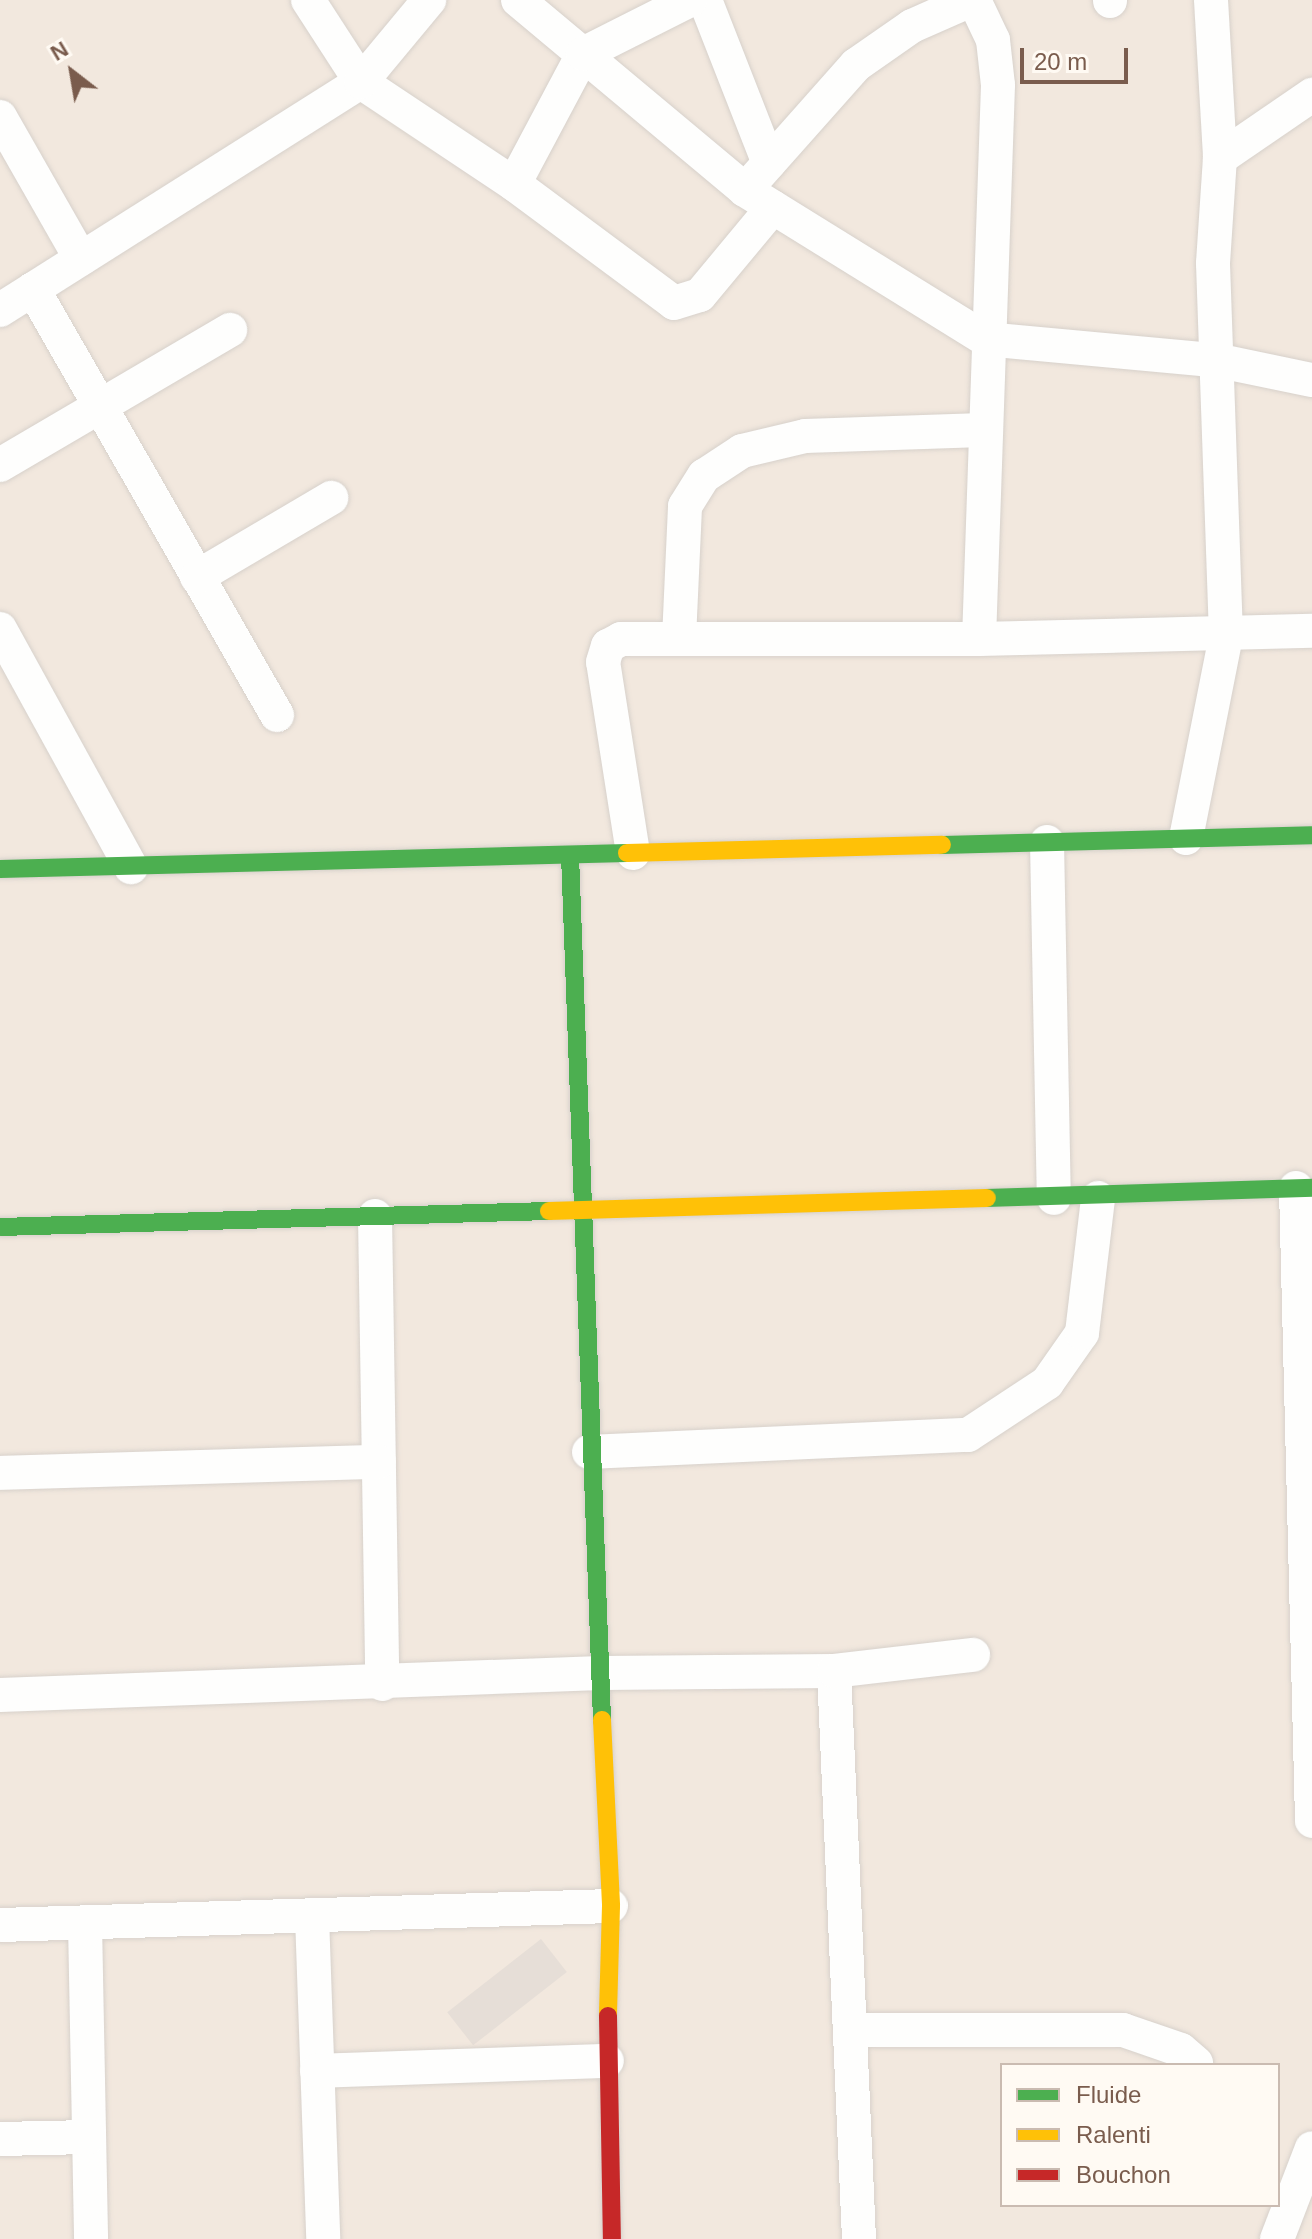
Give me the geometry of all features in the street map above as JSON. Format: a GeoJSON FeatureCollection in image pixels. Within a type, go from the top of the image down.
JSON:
{"type":"FeatureCollection","features":[{"type":"Feature","properties":{"kind":"street"},"geometry":{"type":"LineString","coordinates":[[308,0],[361,82],[514,184],[674,303],[700,295],[759,199],[769,163],[856,65],[912,26],[973,0],[993,40],[998,85],[985,339],[979,639]]}},
{"type":"Feature","properties":{"kind":"street"},"geometry":{"type":"LineString","coordinates":[[0,310],[361,82],[429,0]]}},
{"type":"Feature","properties":{"kind":"street"},"geometry":{"type":"LineString","coordinates":[[518,0],[759,199],[985,339],[1220,361],[1312,380]]}},
{"type":"Feature","properties":{"kind":"street"},"geometry":{"type":"LineString","coordinates":[[514,184],[583,54],[690,0]]}},
{"type":"Feature","properties":{"kind":"street"},"geometry":{"type":"LineString","coordinates":[[705,0],[769,163]]}},
{"type":"Feature","properties":{"kind":"street"},"geometry":{"type":"LineString","coordinates":[[1186,838],[1226,636],[1220,361],[1213,263],[1220,158],[1211,0]]}},
{"type":"Feature","properties":{"kind":"street"},"geometry":{"type":"LineString","coordinates":[[1220,158],[1312,95]]}},
{"type":"Feature","properties":{"kind":"street"},"geometry":{"type":"LineString","coordinates":[[0,117],[81,259]]}},
{"type":"Feature","properties":{"kind":"street"},"geometry":{"type":"LineString","coordinates":[[33,289],[277,715]]}},
{"type":"Feature","properties":{"kind":"street"},"geometry":{"type":"LineString","coordinates":[[0,465],[230,330]]}},
{"type":"Feature","properties":{"kind":"street"},"geometry":{"type":"LineString","coordinates":[[679,639],[685,506],[704,476],[742,451],[805,436],[983,430]]}},
{"type":"Feature","properties":{"kind":"street"},"geometry":{"type":"LineString","coordinates":[[197,577],[331,498]]}},
{"type":"Feature","properties":{"kind":"street"},"geometry":{"type":"LineString","coordinates":[[0,629],[13,685],[131,867]]}},
{"type":"Feature","properties":{"kind":"street"},"geometry":{"type":"LineString","coordinates":[[633,853],[603,662],[608,646],[621,639],[979,639],[1226,636],[1312,631]]}},
{"type":"Feature","properties":{"kind":"street"},"geometry":{"type":"LineString","coordinates":[[0,869],[1312,835]]}},
{"type":"Feature","properties":{"kind":"street"},"geometry":{"type":"LineString","coordinates":[[1047,842],[1054,1198]]}},
{"type":"Feature","properties":{"kind":"street"},"geometry":{"type":"LineString","coordinates":[[570,855],[589,1452],[611,1906],[607,2061],[612,2239]]}},
{"type":"Feature","properties":{"kind":"street"},"geometry":{"type":"LineString","coordinates":[[0,1227],[1098,1198],[1304,1188],[1312,1821]]}},
{"type":"Feature","properties":{"kind":"street"},"geometry":{"type":"LineString","coordinates":[[589,1452],[968,1435],[1047,1383],[1082,1333],[1098,1198]]}},
{"type":"Feature","properties":{"kind":"street"},"geometry":{"type":"LineString","coordinates":[[375,1216],[382,1684]]}},
{"type":"Feature","properties":{"kind":"street"},"geometry":{"type":"LineString","coordinates":[[0,1473],[379,1462]]}},
{"type":"Feature","properties":{"kind":"street"},"geometry":{"type":"LineString","coordinates":[[0,1695],[382,1684],[601,1673],[834,1671],[973,1655]]}},
{"type":"Feature","properties":{"kind":"street"},"geometry":{"type":"LineString","coordinates":[[834,1671],[859,2239]]}},
{"type":"Feature","properties":{"kind":"street"},"geometry":{"type":"LineString","coordinates":[[0,1925],[611,1906]]}},
{"type":"Feature","properties":{"kind":"street"},"geometry":{"type":"LineString","coordinates":[[312,1916],[323,2239]]}},
{"type":"Feature","properties":{"kind":"street"},"geometry":{"type":"LineString","coordinates":[[85,1923],[91,2239]]}},
{"type":"Feature","properties":{"kind":"street"},"geometry":{"type":"LineString","coordinates":[[851,2030],[1123,2030],[1181,2050],[1196,2063]]}},
{"type":"Feature","properties":{"kind":"street"},"geometry":{"type":"LineString","coordinates":[[317,2071],[607,2061]]}},
{"type":"Feature","properties":{"kind":"street"},"geometry":{"type":"LineString","coordinates":[[0,2139],[89,2137]]}},
{"type":"Feature","properties":{"kind":"street"},"geometry":{"type":"LineString","coordinates":[[1285,2237],[1312,2148]]}},
{"type":"Feature","properties":{"kind":"shaded area"},"geometry":{"type":"Polygon","coordinates":[[[0,0],[1312,0],[1312,2239],[0,2239],[0,0]]]}},
{"type":"Feature","properties":{"kind":"building"},"geometry":{"type":"Polygon","coordinates":[[[541,1939],[567,1972],[473,2045],[447,2012],[541,1939]]]}},
{"type":"Feature","properties":{"kind":"traffic: fast"},"geometry":{"type":"LineString","coordinates":[[942,845],[1312,835]]}},
{"type":"Feature","properties":{"kind":"traffic: fast"},"geometry":{"type":"LineString","coordinates":[[0,869],[627,853]]}},
{"type":"Feature","properties":{"kind":"traffic: fast"},"geometry":{"type":"LineString","coordinates":[[570,855],[602,1720]]}},
{"type":"Feature","properties":{"kind":"traffic: fast"},"geometry":{"type":"LineString","coordinates":[[987,1198],[1312,1188]]}},
{"type":"Feature","properties":{"kind":"traffic: fast"},"geometry":{"type":"LineString","coordinates":[[0,1227],[549,1211]]}},
{"type":"Feature","properties":{"kind":"traffic: slow"},"geometry":{"type":"LineString","coordinates":[[627,853],[942,845]]}},
{"type":"Feature","properties":{"kind":"traffic: slow"},"geometry":{"type":"LineString","coordinates":[[549,1211],[987,1198]]}},
{"type":"Feature","properties":{"kind":"traffic: slow"},"geometry":{"type":"LineString","coordinates":[[602,1720],[611,1906],[608,2016]]}},
{"type":"Feature","properties":{"kind":"traffic: jam"},"geometry":{"type":"LineString","coordinates":[[608,2016],[612,2239]]}}]}
